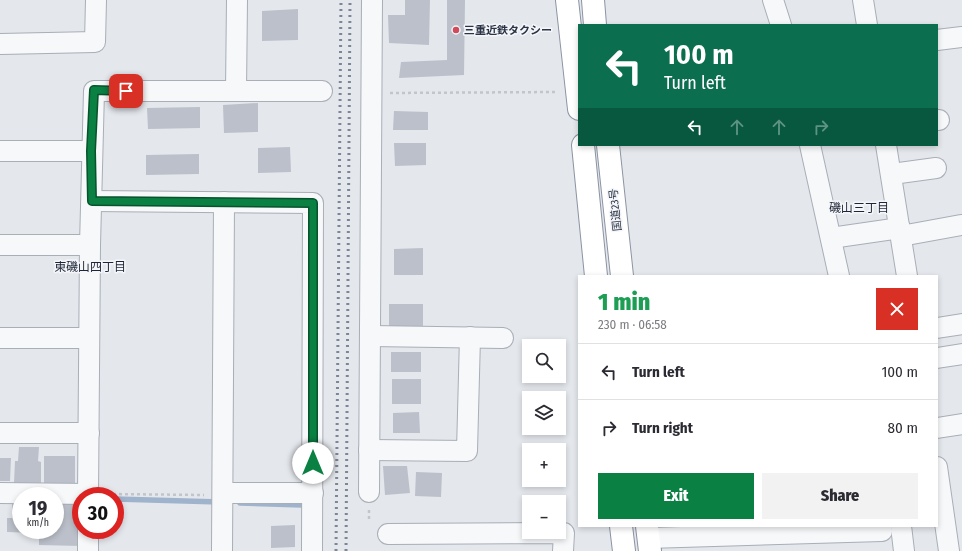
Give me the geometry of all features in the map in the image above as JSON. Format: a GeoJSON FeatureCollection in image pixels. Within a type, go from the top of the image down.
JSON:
{"type":"FeatureCollection","features":[{"type":"Feature","properties":{"kind":"highway"},"geometry":{"type":"LineString","coordinates":[[567,0],[578,100]]}},
{"type":"Feature","properties":{"kind":"highway"},"geometry":{"type":"LineString","coordinates":[[593,0],[595,24]]}},
{"type":"Feature","properties":{"kind":"highway"},"geometry":{"type":"LineString","coordinates":[[583,146],[596,275]]}},
{"type":"Feature","properties":{"kind":"highway","name":"国道23号"},"geometry":{"type":"LineString","coordinates":[[608,146],[622,275]]}},
{"type":"Feature","properties":{"kind":"highway"},"geometry":{"type":"LineString","coordinates":[[621,527],[624,551]]}},
{"type":"Feature","properties":{"kind":"street"},"geometry":{"type":"LineString","coordinates":[[0,44],[95,42],[96,0]]}},
{"type":"Feature","properties":{"kind":"street"},"geometry":{"type":"LineString","coordinates":[[236,91],[237,0]]}},
{"type":"Feature","properties":{"kind":"street"},"geometry":{"type":"LineString","coordinates":[[369,492],[372,0]]}},
{"type":"Feature","properties":{"kind":"street"},"geometry":{"type":"LineString","coordinates":[[773,0],[780,24]]}},
{"type":"Feature","properties":{"kind":"street"},"geometry":{"type":"LineString","coordinates":[[863,0],[867,24]]}},
{"type":"Feature","properties":{"kind":"street"},"geometry":{"type":"LineString","coordinates":[[938,40],[962,37]]}},
{"type":"Feature","properties":{"kind":"street"},"geometry":{"type":"LineString","coordinates":[[88,487],[90,245],[92,201],[91,151],[94,90],[322,91]]}},
{"type":"Feature","properties":{"kind":"street"},"geometry":{"type":"LineString","coordinates":[[810,146],[839,275]]}},
{"type":"Feature","properties":{"kind":"street"},"geometry":{"type":"LineString","coordinates":[[886,146],[892,174],[907,275]]}},
{"type":"Feature","properties":{"kind":"street"},"geometry":{"type":"LineString","coordinates":[[0,151],[91,151]]}},
{"type":"Feature","properties":{"kind":"street"},"geometry":{"type":"LineString","coordinates":[[892,174],[936,168]]}},
{"type":"Feature","properties":{"kind":"street"},"geometry":{"type":"LineString","coordinates":[[92,201],[313,203],[312,551]]}},
{"type":"Feature","properties":{"kind":"street"},"geometry":{"type":"LineString","coordinates":[[222,551],[224,202]]}},
{"type":"Feature","properties":{"kind":"street"},"geometry":{"type":"LineString","coordinates":[[831,238],[962,225]]}},
{"type":"Feature","properties":{"kind":"street"},"geometry":{"type":"LineString","coordinates":[[0,245],[90,245]]}},
{"type":"Feature","properties":{"kind":"street"},"geometry":{"type":"LineString","coordinates":[[938,328],[962,324]]}},
{"type":"Feature","properties":{"kind":"street"},"geometry":{"type":"LineString","coordinates":[[371,336],[503,338]]}},
{"type":"Feature","properties":{"kind":"street"},"geometry":{"type":"LineString","coordinates":[[369,450],[467,451],[470,337]]}},
{"type":"Feature","properties":{"kind":"street"},"geometry":{"type":"LineString","coordinates":[[0,338],[89,338]]}},
{"type":"Feature","properties":{"kind":"street"},"geometry":{"type":"LineString","coordinates":[[938,358],[962,354]]}},
{"type":"Feature","properties":{"kind":"street"},"geometry":{"type":"LineString","coordinates":[[938,428],[962,424]]}},
{"type":"Feature","properties":{"kind":"street"},"geometry":{"type":"LineString","coordinates":[[0,433],[89,433]]}},
{"type":"Feature","properties":{"kind":"street"},"geometry":{"type":"LineString","coordinates":[[938,477],[949,551]]}},
{"type":"Feature","properties":{"kind":"street"},"geometry":{"type":"LineString","coordinates":[[223,498],[313,493]]}},
{"type":"Feature","properties":{"kind":"street"},"geometry":{"type":"LineString","coordinates":[[0,494],[72,495]]}},
{"type":"Feature","properties":{"kind":"street"},"geometry":{"type":"LineString","coordinates":[[649,538],[705,544],[891,529],[904,551]]}},
{"type":"Feature","properties":{"kind":"street"},"geometry":{"type":"LineString","coordinates":[[388,536],[424,543],[526,542],[564,533],[563,551]]}},
{"type":"Feature","properties":{"kind":"street"},"geometry":{"type":"LineString","coordinates":[[88,539],[88,551]]}},
{"type":"Feature","properties":{"kind":"path"},"geometry":{"type":"LineString","coordinates":[[371,93],[578,100]]}},
{"type":"Feature","properties":{"kind":"path"},"geometry":{"type":"LineString","coordinates":[[124,496],[223,498]]}},
{"type":"Feature","properties":{"kind":"building"},"geometry":{"type":"Polygon","coordinates":[[[405,0],[430,0],[429,45],[389,43],[388,15],[405,15],[405,0]]]}},
{"type":"Feature","properties":{"kind":"building","name":"三重近鉄タクシー"},"geometry":{"type":"Polygon","coordinates":[[[447,0],[465,0],[464,75],[399,78],[401,62],[447,60],[447,0]]]}},
{"type":"Feature","properties":{"kind":"building"},"geometry":{"type":"Polygon","coordinates":[[[298,9],[298,40],[262,41],[262,11],[298,9]]]}},
{"type":"Feature","properties":{"kind":"building"},"geometry":{"type":"Polygon","coordinates":[[[258,103],[258,132],[224,133],[223,105],[258,103]]]}},
{"type":"Feature","properties":{"kind":"building"},"geometry":{"type":"Polygon","coordinates":[[[200,107],[200,128],[148,129],[147,108],[200,107]]]}},
{"type":"Feature","properties":{"kind":"building"},"geometry":{"type":"Polygon","coordinates":[[[394,111],[428,112],[428,130],[393,130],[394,111]]]}},
{"type":"Feature","properties":{"kind":"building"},"geometry":{"type":"Polygon","coordinates":[[[394,143],[426,143],[426,165],[395,166],[394,143]]]}},
{"type":"Feature","properties":{"kind":"building"},"geometry":{"type":"Polygon","coordinates":[[[290,147],[291,172],[258,173],[258,148],[290,147]]]}},
{"type":"Feature","properties":{"kind":"building"},"geometry":{"type":"Polygon","coordinates":[[[199,154],[199,174],[146,175],[146,155],[199,154]]]}},
{"type":"Feature","properties":{"kind":"building"},"geometry":{"type":"Polygon","coordinates":[[[423,248],[423,275],[394,275],[394,249],[423,248]]]}},
{"type":"Feature","properties":{"kind":"building"},"geometry":{"type":"Polygon","coordinates":[[[389,304],[423,304],[423,326],[389,326],[389,304]]]}},
{"type":"Feature","properties":{"kind":"building"},"geometry":{"type":"Polygon","coordinates":[[[391,352],[421,352],[421,372],[391,372],[391,352]]]}},
{"type":"Feature","properties":{"kind":"building"},"geometry":{"type":"Polygon","coordinates":[[[392,379],[421,379],[421,404],[392,404],[392,379]]]}},
{"type":"Feature","properties":{"kind":"building"},"geometry":{"type":"Polygon","coordinates":[[[419,412],[420,433],[393,433],[393,413],[419,412]]]}},
{"type":"Feature","properties":{"kind":"building"},"geometry":{"type":"Polygon","coordinates":[[[19,447],[39,447],[38,461],[41,462],[41,484],[14,483],[15,461],[18,461],[19,447]]]}},
{"type":"Feature","properties":{"kind":"building"},"geometry":{"type":"Polygon","coordinates":[[[44,456],[75,456],[75,484],[44,484],[44,456]]]}},
{"type":"Feature","properties":{"kind":"building"},"geometry":{"type":"Polygon","coordinates":[[[0,458],[11,458],[10,481],[0,481],[0,458]]]}},
{"type":"Feature","properties":{"kind":"building"},"geometry":{"type":"Polygon","coordinates":[[[383,466],[407,466],[410,493],[385,495],[383,466]]]}},
{"type":"Feature","properties":{"kind":"building"},"geometry":{"type":"Polygon","coordinates":[[[416,472],[442,473],[441,497],[415,496],[416,472]]]}},
{"type":"Feature","properties":{"kind":"building"},"geometry":{"type":"Polygon","coordinates":[[[64,504],[72,504],[72,539],[81,539],[81,546],[39,545],[39,539],[64,539],[64,504]]]}},
{"type":"Feature","properties":{"kind":"building"},"geometry":{"type":"Polygon","coordinates":[[[7,518],[12,518],[12,532],[7,532],[7,518]]]}},
{"type":"Feature","properties":{"kind":"building"},"geometry":{"type":"Polygon","coordinates":[[[295,525],[295,547],[271,548],[271,526],[295,525]]]}},
{"type":"Feature","properties":{"kind":"waterway"},"geometry":{"type":"LineString","coordinates":[[124,499],[220,502]]}},
{"type":"Feature","properties":{"kind":"waterway"},"geometry":{"type":"LineString","coordinates":[[240,503],[302,505]]}},
{"type":"Feature","properties":{"kind":"railway"},"geometry":{"type":"LineString","coordinates":[[336,551],[341,0]]}},
{"type":"Feature","properties":{"kind":"railway"},"geometry":{"type":"LineString","coordinates":[[346,551],[350,0]]}},
{"type":"Feature","properties":{"kind":"place","name":"三重近鉄タクシー"},"geometry":{"type":"Point","coordinates":[456,30]}},
{"type":"Feature","properties":{"kind":"district","name":"磯山三丁目"},"geometry":{"type":"Point","coordinates":[859,208]}},
{"type":"Feature","properties":{"kind":"district","name":"東磯山四丁目"},"geometry":{"type":"Point","coordinates":[90,267]}},
{"type":"Feature","properties":{"kind":"route"},"geometry":{"type":"LineString","coordinates":[[126,91],[94,90],[91,151],[92,201],[313,203],[313,463]]}}]}
